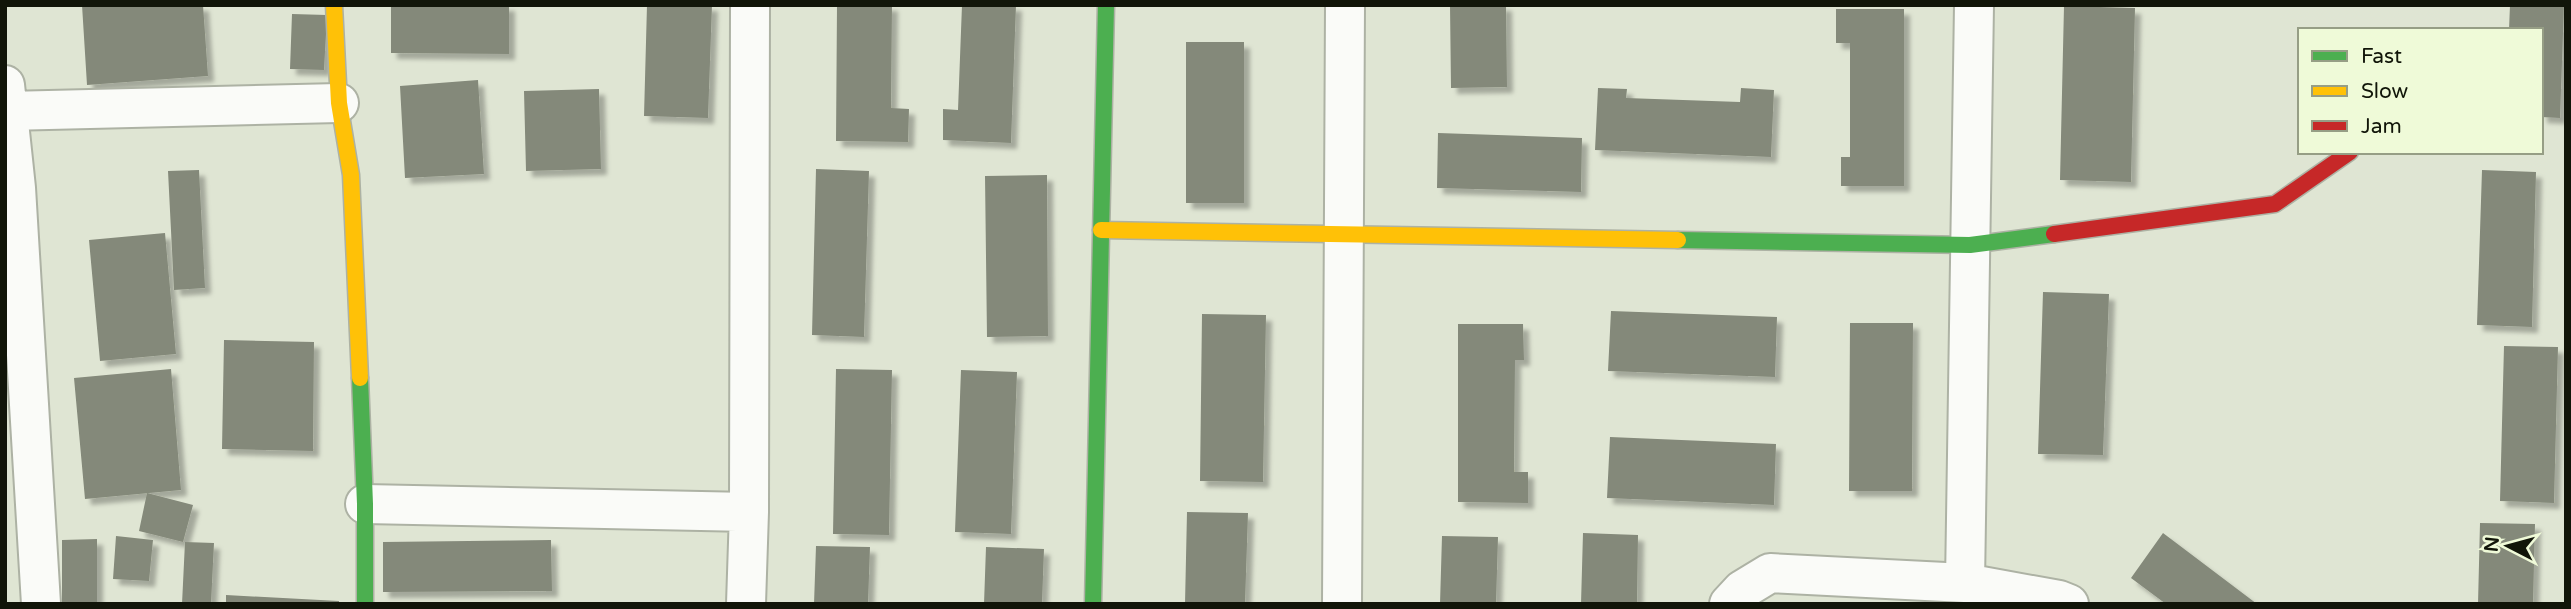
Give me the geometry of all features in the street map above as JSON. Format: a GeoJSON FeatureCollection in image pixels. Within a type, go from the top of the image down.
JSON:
{"type":"FeatureCollection","features":[{"type":"Feature","properties":{"kind":"street"},"geometry":{"type":"LineString","coordinates":[[334,5],[339,103],[351,175],[365,504],[365,604]]}},
{"type":"Feature","properties":{"kind":"street"},"geometry":{"type":"LineString","coordinates":[[746,604],[750,512],[750,5]]}},
{"type":"Feature","properties":{"kind":"street"},"geometry":{"type":"LineString","coordinates":[[1093,604],[1106,5]]}},
{"type":"Feature","properties":{"kind":"street"},"geometry":{"type":"LineString","coordinates":[[1342,604],[1345,5]]}},
{"type":"Feature","properties":{"kind":"street"},"geometry":{"type":"LineString","coordinates":[[1965,583],[1974,5]]}},
{"type":"Feature","properties":{"kind":"street"},"geometry":{"type":"LineString","coordinates":[[41,604],[6,98],[339,103]]}},
{"type":"Feature","properties":{"kind":"street"},"geometry":{"type":"LineString","coordinates":[[1101,230],[1970,245],[2275,204],[2347,154]]}},
{"type":"Feature","properties":{"kind":"street"},"geometry":{"type":"LineString","coordinates":[[365,504],[750,512]]}},
{"type":"Feature","properties":{"kind":"street"},"geometry":{"type":"LineString","coordinates":[[1729,604],[1742,590],[1770,573],[1965,583],[2059,600],[2068,604]]}},
{"type":"Feature","properties":{"kind":"building"},"geometry":{"type":"Polygon","coordinates":[[[82,5],[203,5],[208,76],[87,85],[82,5]]]}},
{"type":"Feature","properties":{"kind":"building"},"geometry":{"type":"Polygon","coordinates":[[[391,5],[509,5],[509,54],[391,53],[391,5]]]}},
{"type":"Feature","properties":{"kind":"building"},"geometry":{"type":"Polygon","coordinates":[[[647,5],[712,5],[708,118],[644,116],[647,5]]]}},
{"type":"Feature","properties":{"kind":"building"},"geometry":{"type":"Polygon","coordinates":[[[837,5],[892,5],[891,108],[909,109],[908,142],[836,141],[837,5]]]}},
{"type":"Feature","properties":{"kind":"building"},"geometry":{"type":"Polygon","coordinates":[[[962,5],[1016,5],[1011,143],[943,140],[943,109],[958,110],[962,5]]]}},
{"type":"Feature","properties":{"kind":"building"},"geometry":{"type":"Polygon","coordinates":[[[1450,5],[1506,5],[1507,87],[1451,88],[1450,5]]]}},
{"type":"Feature","properties":{"kind":"building"},"geometry":{"type":"Polygon","coordinates":[[[2510,5],[2564,5],[2560,118],[2543,117],[2543,28],[2509,28],[2510,5]]]}},
{"type":"Feature","properties":{"kind":"building"},"geometry":{"type":"Polygon","coordinates":[[[2064,6],[2135,8],[2131,182],[2060,180],[2064,6]]]}},
{"type":"Feature","properties":{"kind":"building"},"geometry":{"type":"Polygon","coordinates":[[[1836,9],[1904,9],[1904,186],[1841,186],[1841,157],[1850,157],[1850,43],[1836,43],[1836,9]]]}},
{"type":"Feature","properties":{"kind":"building"},"geometry":{"type":"Polygon","coordinates":[[[292,14],[327,15],[324,70],[290,69],[292,14]]]}},
{"type":"Feature","properties":{"kind":"building"},"geometry":{"type":"Polygon","coordinates":[[[1186,42],[1244,42],[1244,203],[1186,203],[1186,42]]]}},
{"type":"Feature","properties":{"kind":"building"},"geometry":{"type":"Polygon","coordinates":[[[478,80],[484,174],[405,178],[400,86],[478,80]]]}},
{"type":"Feature","properties":{"kind":"building"},"geometry":{"type":"Polygon","coordinates":[[[1598,88],[1627,89],[1626,98],[1740,102],[1741,88],[1774,90],[1771,157],[1595,150],[1598,88]]]}},
{"type":"Feature","properties":{"kind":"building"},"geometry":{"type":"Polygon","coordinates":[[[599,89],[601,169],[526,171],[524,91],[599,89]]]}},
{"type":"Feature","properties":{"kind":"building"},"geometry":{"type":"Polygon","coordinates":[[[1438,133],[1582,138],[1581,192],[1437,188],[1438,133]]]}},
{"type":"Feature","properties":{"kind":"building"},"geometry":{"type":"Polygon","coordinates":[[[816,169],[869,171],[864,337],[812,335],[816,169]]]}},
{"type":"Feature","properties":{"kind":"building"},"geometry":{"type":"Polygon","coordinates":[[[199,170],[205,288],[174,290],[168,171],[199,170]]]}},
{"type":"Feature","properties":{"kind":"building"},"geometry":{"type":"Polygon","coordinates":[[[2482,170],[2536,172],[2532,327],[2477,325],[2482,170]]]}},
{"type":"Feature","properties":{"kind":"building"},"geometry":{"type":"Polygon","coordinates":[[[1047,175],[1048,336],[987,337],[985,176],[1047,175]]]}},
{"type":"Feature","properties":{"kind":"building"},"geometry":{"type":"Polygon","coordinates":[[[165,233],[176,354],[100,361],[89,240],[165,233]]]}},
{"type":"Feature","properties":{"kind":"building"},"geometry":{"type":"Polygon","coordinates":[[[2043,292],[2109,294],[2103,455],[2038,454],[2043,292]]]}},
{"type":"Feature","properties":{"kind":"building"},"geometry":{"type":"Polygon","coordinates":[[[1611,311],[1777,317],[1775,377],[1608,371],[1611,311]]]}},
{"type":"Feature","properties":{"kind":"building"},"geometry":{"type":"Polygon","coordinates":[[[1202,314],[1266,315],[1263,482],[1200,481],[1202,314]]]}},
{"type":"Feature","properties":{"kind":"building"},"geometry":{"type":"Polygon","coordinates":[[[1850,323],[1913,323],[1912,491],[1849,491],[1850,323]]]}},
{"type":"Feature","properties":{"kind":"building"},"geometry":{"type":"Polygon","coordinates":[[[1458,324],[1523,324],[1524,360],[1515,360],[1514,472],[1528,472],[1528,503],[1458,502],[1458,324]]]}},
{"type":"Feature","properties":{"kind":"building"},"geometry":{"type":"Polygon","coordinates":[[[224,340],[314,342],[313,451],[222,449],[224,340]]]}},
{"type":"Feature","properties":{"kind":"building"},"geometry":{"type":"Polygon","coordinates":[[[2504,346],[2558,347],[2554,503],[2500,501],[2504,346]]]}},
{"type":"Feature","properties":{"kind":"building"},"geometry":{"type":"Polygon","coordinates":[[[171,369],[181,490],[85,499],[74,378],[171,369]]]}},
{"type":"Feature","properties":{"kind":"building"},"geometry":{"type":"Polygon","coordinates":[[[836,369],[892,370],[889,535],[833,534],[836,369]]]}},
{"type":"Feature","properties":{"kind":"building"},"geometry":{"type":"Polygon","coordinates":[[[961,370],[1017,372],[1011,534],[955,532],[961,370]]]}},
{"type":"Feature","properties":{"kind":"building"},"geometry":{"type":"Polygon","coordinates":[[[1610,437],[1776,444],[1774,505],[1607,498],[1610,437]]]}},
{"type":"Feature","properties":{"kind":"building"},"geometry":{"type":"Polygon","coordinates":[[[147,493],[193,505],[183,542],[139,531],[147,493]]]}},
{"type":"Feature","properties":{"kind":"building"},"geometry":{"type":"Polygon","coordinates":[[[1187,512],[1248,513],[1245,604],[1185,604],[1187,512]]]}},
{"type":"Feature","properties":{"kind":"building"},"geometry":{"type":"Polygon","coordinates":[[[2480,523],[2535,524],[2533,604],[2478,604],[2480,523]]]}},
{"type":"Feature","properties":{"kind":"building"},"geometry":{"type":"Polygon","coordinates":[[[1583,533],[1638,535],[1637,604],[1581,604],[1583,533]]]}},
{"type":"Feature","properties":{"kind":"building"},"geometry":{"type":"Polygon","coordinates":[[[2163,533],[2257,604],[2166,604],[2131,578],[2163,533]]]}},
{"type":"Feature","properties":{"kind":"building"},"geometry":{"type":"Polygon","coordinates":[[[116,536],[153,540],[149,581],[113,579],[116,536]]]}},
{"type":"Feature","properties":{"kind":"building"},"geometry":{"type":"Polygon","coordinates":[[[1442,536],[1498,537],[1496,604],[1440,604],[1442,536]]]}},
{"type":"Feature","properties":{"kind":"building"},"geometry":{"type":"Polygon","coordinates":[[[97,539],[97,604],[62,604],[62,540],[97,539]]]}},
{"type":"Feature","properties":{"kind":"building"},"geometry":{"type":"Polygon","coordinates":[[[551,540],[552,591],[383,592],[383,542],[551,540]]]}},
{"type":"Feature","properties":{"kind":"building"},"geometry":{"type":"Polygon","coordinates":[[[185,542],[214,543],[211,604],[182,604],[185,542]]]}},
{"type":"Feature","properties":{"kind":"building"},"geometry":{"type":"Polygon","coordinates":[[[816,546],[870,547],[868,604],[814,604],[816,546]]]}},
{"type":"Feature","properties":{"kind":"building"},"geometry":{"type":"Polygon","coordinates":[[[986,547],[1044,549],[1042,604],[984,604],[986,547]]]}},
{"type":"Feature","properties":{"kind":"building"},"geometry":{"type":"Polygon","coordinates":[[[226,595],[339,601],[339,604],[226,604],[226,595]]]}},
{"type":"Feature","properties":{"kind":"traffic: fast"},"geometry":{"type":"LineString","coordinates":[[1093,604],[1106,5]]}},
{"type":"Feature","properties":{"kind":"traffic: fast"},"geometry":{"type":"LineString","coordinates":[[1678,240],[1970,245],[2054,234]]}},
{"type":"Feature","properties":{"kind":"traffic: fast"},"geometry":{"type":"LineString","coordinates":[[360,378],[365,504],[365,604]]}},
{"type":"Feature","properties":{"kind":"traffic: slow"},"geometry":{"type":"LineString","coordinates":[[334,5],[339,103],[351,175],[360,378]]}},
{"type":"Feature","properties":{"kind":"traffic: slow"},"geometry":{"type":"LineString","coordinates":[[1101,230],[1678,240]]}},
{"type":"Feature","properties":{"kind":"traffic: jam"},"geometry":{"type":"LineString","coordinates":[[2054,234],[2275,204],[2347,154]]}}]}
